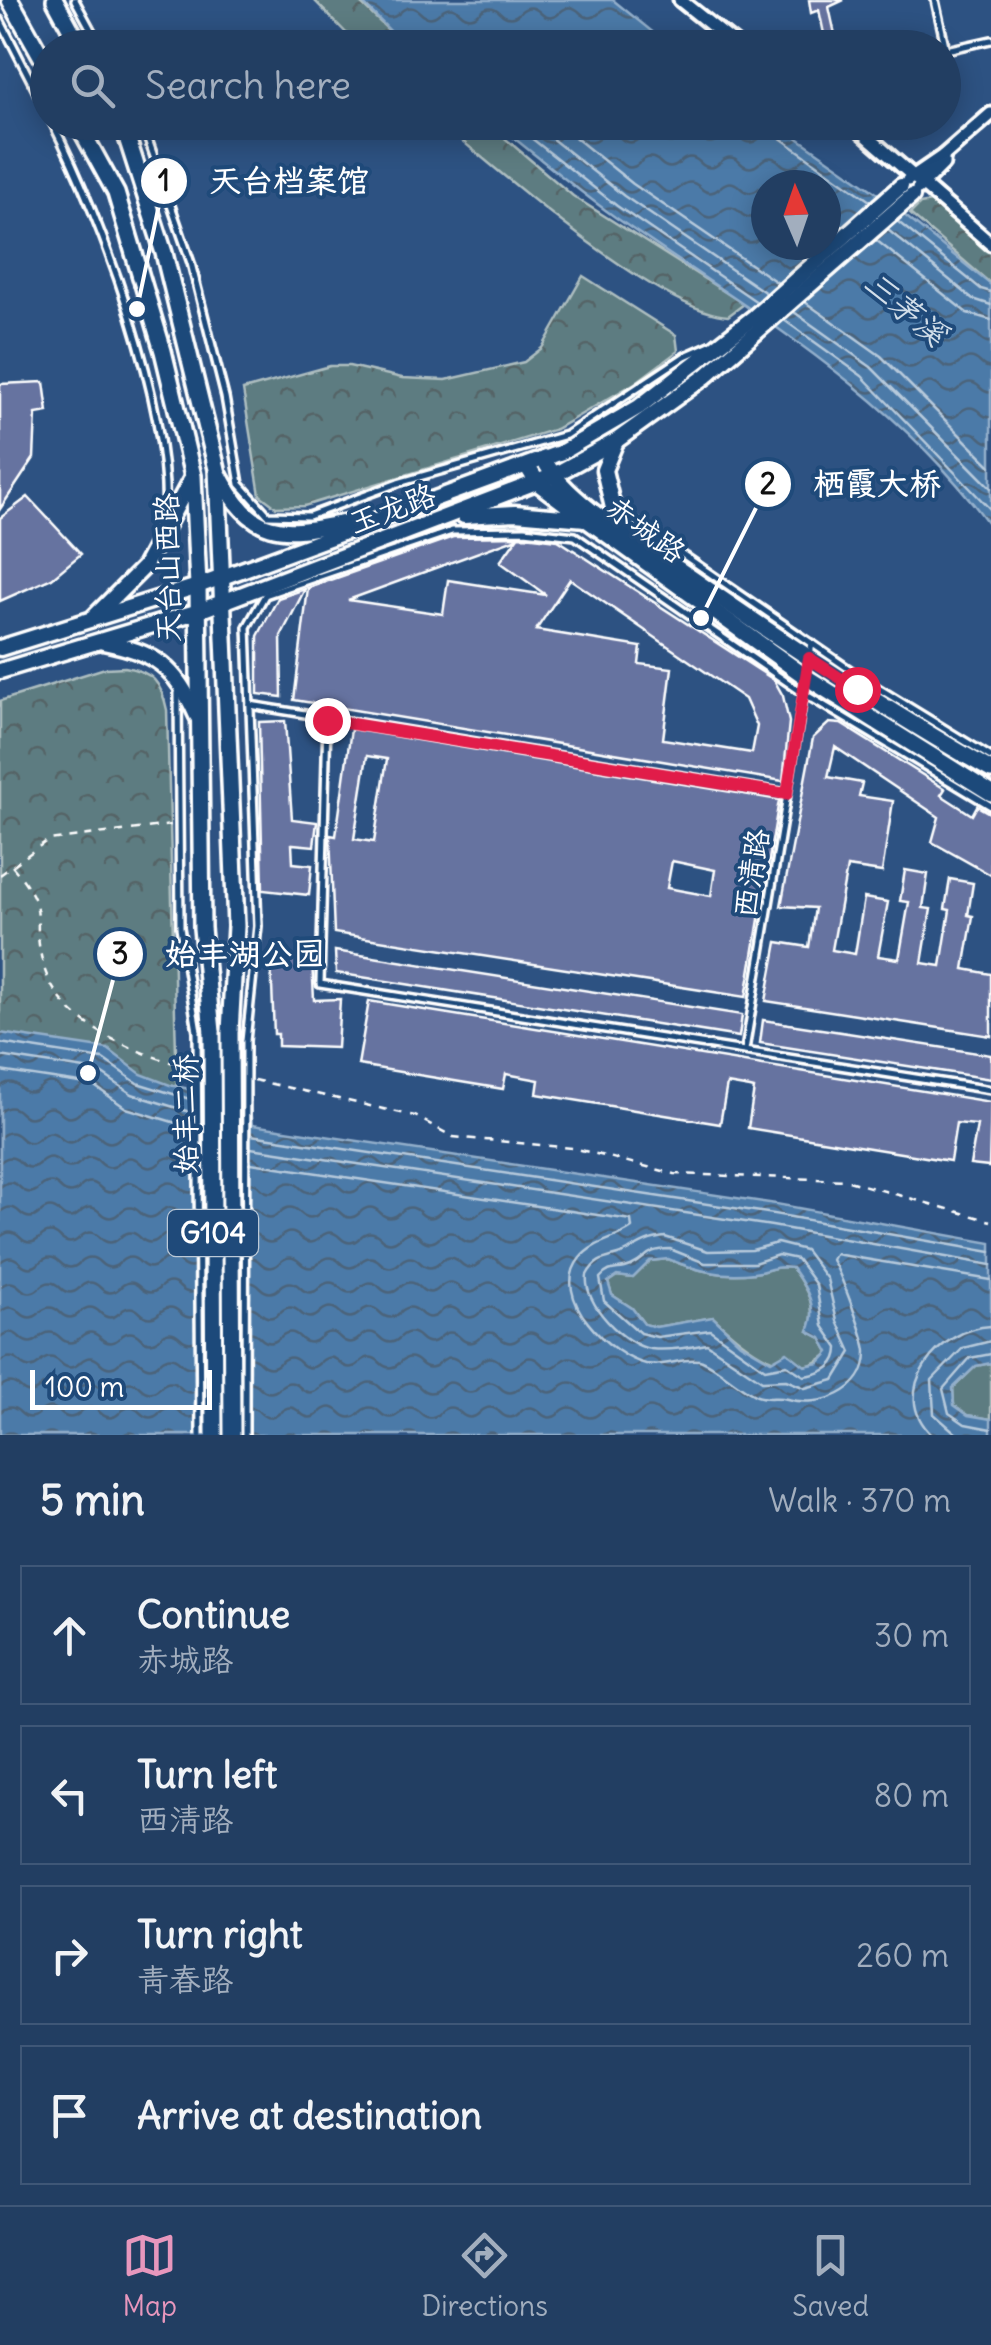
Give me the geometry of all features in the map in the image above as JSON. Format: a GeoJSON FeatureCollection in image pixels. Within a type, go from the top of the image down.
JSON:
{"type":"FeatureCollection","features":[{"type":"Feature","properties":{"kind":"main road"},"geometry":{"type":"LineString","coordinates":[[10,0],[30,36]]}},
{"type":"Feature","properties":{"kind":"main road"},"geometry":{"type":"LineString","coordinates":[[54,0],[71,30]]}},
{"type":"Feature","properties":{"kind":"main road","name":"天台山西路"},"geometry":{"type":"LineString","coordinates":[[88,140],[116,194],[164,351],[192,476],[198,586],[197,716],[205,1031]]}},
{"type":"Feature","properties":{"kind":"main road","name":"天台山西路"},"geometry":{"type":"LineString","coordinates":[[128,140],[164,253],[217,469],[238,1036]]}},
{"type":"Feature","properties":{"kind":"main road"},"geometry":{"type":"LineString","coordinates":[[760,321],[912,185]]}},
{"type":"Feature","properties":{"kind":"main road","name":"玉龙路"},"geometry":{"type":"LineString","coordinates":[[0,648],[198,586],[544,459],[638,407],[726,338],[760,321]]}},
{"type":"Feature","properties":{"kind":"main road","name":"玉龙路"},"geometry":{"type":"LineString","coordinates":[[0,671],[196,612],[544,479],[616,442],[760,321]]}},
{"type":"Feature","properties":{"kind":"main road"},"geometry":{"type":"LineString","coordinates":[[616,442],[604,470],[618,529]]}},
{"type":"Feature","properties":{"kind":"main road","name":"赤城路"},"geometry":{"type":"LineString","coordinates":[[544,459],[544,479],[586,519],[804,685],[991,794]]}},
{"type":"Feature","properties":{"kind":"main road","name":"赤城路"},"geometry":{"type":"LineString","coordinates":[[527,466],[991,770]]}},
{"type":"Feature","properties":{"kind":"main road"},"geometry":{"type":"LineString","coordinates":[[217,469],[235,506],[257,524],[281,531],[403,511]]}},
{"type":"Feature","properties":{"kind":"main road"},"geometry":{"type":"LineString","coordinates":[[90,621],[144,568],[192,476]]}},
{"type":"Feature","properties":{"kind":"main road"},"geometry":{"type":"LineString","coordinates":[[448,517],[515,513],[586,519]]}},
{"type":"Feature","properties":{"kind":"main road"},"geometry":{"type":"LineString","coordinates":[[102,641],[158,658],[171,671],[197,716]]}},
{"type":"Feature","properties":{"kind":"main road","name":"始丰二桥"},"geometry":{"type":"LineString","coordinates":[[205,1031],[214,1435]]}},
{"type":"Feature","properties":{"kind":"main road","name":"始丰二桥"},"geometry":{"type":"LineString","coordinates":[[232,1435],[238,1036]]}},
{"type":"Feature","properties":{"kind":"street"},"geometry":{"type":"LineString","coordinates":[[680,0],[718,30]]}},
{"type":"Feature","properties":{"kind":"street"},"geometry":{"type":"LineString","coordinates":[[912,185],[943,164],[943,156],[991,114]]}},
{"type":"Feature","properties":{"kind":"street"},"geometry":{"type":"LineString","coordinates":[[869,140],[912,185],[991,244]]}},
{"type":"Feature","properties":{"kind":"lane"},"geometry":{"type":"LineString","coordinates":[[75,0],[91,30]]}},
{"type":"Feature","properties":{"kind":"lane"},"geometry":{"type":"LineString","coordinates":[[935,0],[942,30]]}},
{"type":"Feature","properties":{"kind":"lane"},"geometry":{"type":"LineString","coordinates":[[0,20],[30,79]]}},
{"type":"Feature","properties":{"kind":"lane"},"geometry":{"type":"LineString","coordinates":[[961,47],[991,40]]}},
{"type":"Feature","properties":{"kind":"lane"},"geometry":{"type":"LineString","coordinates":[[60,140],[112,262],[140,359],[168,478],[164,530]]}},
{"type":"Feature","properties":{"kind":"lane"},"geometry":{"type":"LineString","coordinates":[[148,140],[191,264],[225,396],[240,484],[268,514],[288,518],[309,516],[398,483],[566,435],[685,356],[726,338]]}},
{"type":"Feature","properties":{"kind":"lane"},"geometry":{"type":"LineString","coordinates":[[609,503],[810,651],[991,756]]}},
{"type":"Feature","properties":{"kind":"lane"},"geometry":{"type":"LineString","coordinates":[[245,1435],[238,1036],[258,926],[247,627],[265,595],[452,531],[525,530],[575,536],[991,806]]}},
{"type":"Feature","properties":{"kind":"lane","name":"西清路"},"geometry":{"type":"LineString","coordinates":[[745,1051],[810,651]]}},
{"type":"Feature","properties":{"kind":"lane"},"geometry":{"type":"LineString","coordinates":[[171,671],[180,699],[180,927],[205,1031],[200,1435]]}},
{"type":"Feature","properties":{"kind":"lane"},"geometry":{"type":"LineString","coordinates":[[250,705],[787,794]]}},
{"type":"Feature","properties":{"kind":"lane"},"geometry":{"type":"LineString","coordinates":[[327,720],[320,984],[991,1090]]}},
{"type":"Feature","properties":{"kind":"path"},"geometry":{"type":"LineString","coordinates":[[0,875],[48,840],[180,824]]}},
{"type":"Feature","properties":{"kind":"path"},"geometry":{"type":"LineString","coordinates":[[12,866],[40,905],[39,946],[54,991],[82,1017],[136,1052],[188,1066]]}},
{"type":"Feature","properties":{"kind":"path"},"geometry":{"type":"LineString","coordinates":[[254,1080],[415,1116],[453,1137],[572,1148],[676,1174],[845,1180],[991,1221]]}},
{"type":"Feature","properties":{"kind":"green space"},"geometry":{"type":"Polygon","coordinates":[[[314,0],[357,0],[388,30],[343,30],[314,0]]]}},
{"type":"Feature","properties":{"kind":"green space"},"geometry":{"type":"Polygon","coordinates":[[[462,140],[507,140],[573,196],[744,304],[728,316],[698,309],[622,266],[462,140]]]}},
{"type":"Feature","properties":{"kind":"green space"},"geometry":{"type":"Polygon","coordinates":[[[937,201],[991,250],[991,284],[910,214],[920,204],[937,201]]]}},
{"type":"Feature","properties":{"kind":"green space"},"geometry":{"type":"Polygon","coordinates":[[[583,276],[676,335],[678,351],[635,383],[556,429],[304,506],[276,507],[260,495],[243,390],[330,366],[349,366],[402,378],[446,380],[524,362],[542,348],[583,276]]]}},
{"type":"Feature","properties":{"kind":"green space"},"geometry":{"type":"Polygon","coordinates":[[[125,667],[154,680],[167,710],[186,1435],[0,1435],[0,701],[105,668],[125,667]]]}},
{"type":"Feature","properties":{"kind":"green space"},"geometry":{"type":"Polygon","coordinates":[[[668,1259],[720,1273],[792,1268],[811,1306],[808,1331],[821,1338],[829,1352],[800,1366],[784,1364],[752,1350],[713,1317],[656,1327],[644,1324],[632,1308],[612,1295],[608,1282],[616,1276],[633,1278],[650,1261],[668,1259]]]}},
{"type":"Feature","properties":{"kind":"green space"},"geometry":{"type":"Polygon","coordinates":[[[991,1363],[991,1419],[968,1415],[954,1405],[953,1388],[976,1366],[991,1363]]]}},
{"type":"Feature","properties":{"kind":"water"},"geometry":{"type":"Polygon","coordinates":[[[360,0],[613,0],[650,30],[389,30],[360,0]]]}},
{"type":"Feature","properties":{"kind":"water","name":"三茅溪"},"geometry":{"type":"Polygon","coordinates":[[[517,140],[800,140],[878,194],[991,285],[991,527],[910,435],[767,321],[600,206],[517,140]]]}},
{"type":"Feature","properties":{"kind":"water"},"geometry":{"type":"Polygon","coordinates":[[[0,1033],[108,1049],[141,1074],[170,1085],[249,1101],[252,1125],[776,1204],[991,1243],[991,1363],[976,1366],[953,1388],[954,1405],[968,1415],[991,1419],[991,1435],[0,1435],[0,1033]],[[668,1259],[650,1261],[633,1278],[617,1276],[608,1282],[612,1295],[632,1308],[644,1324],[656,1327],[713,1317],[740,1343],[771,1361],[787,1352],[805,1366],[819,1363],[829,1352],[821,1338],[808,1331],[812,1306],[792,1268],[731,1274],[668,1259]]]}},
{"type":"Feature","properties":{"kind":"building"},"geometry":{"type":"Polygon","coordinates":[[[809,0],[844,0],[829,7],[834,30],[823,30],[819,10],[811,13],[809,0]]]}},
{"type":"Feature","properties":{"kind":"building"},"geometry":{"type":"Polygon","coordinates":[[[44,382],[48,412],[36,414],[34,458],[0,509],[0,384],[44,382]]]}},
{"type":"Feature","properties":{"kind":"building"},"geometry":{"type":"Polygon","coordinates":[[[28,497],[81,554],[52,578],[0,601],[0,518],[28,497]]]}},
{"type":"Feature","properties":{"kind":"building"},"geometry":{"type":"Polygon","coordinates":[[[525,536],[558,540],[774,680],[783,696],[789,722],[783,781],[294,700],[308,588],[453,537],[525,536]],[[517,538],[348,600],[443,614],[448,580],[546,595],[500,562],[517,538]],[[570,579],[536,630],[641,647],[639,664],[672,668],[663,739],[752,753],[757,726],[745,699],[570,579]]]}},
{"type":"Feature","properties":{"kind":"building"},"geometry":{"type":"Polygon","coordinates":[[[305,589],[281,636],[282,697],[258,694],[258,636],[278,598],[305,589]]]}},
{"type":"Feature","properties":{"kind":"building"},"geometry":{"type":"Polygon","coordinates":[[[285,721],[292,819],[317,822],[314,846],[292,844],[293,863],[312,865],[309,895],[263,890],[259,722],[285,721]]]}},
{"type":"Feature","properties":{"kind":"building"},"geometry":{"type":"Polygon","coordinates":[[[829,723],[841,724],[945,789],[941,795],[972,815],[977,806],[991,814],[991,875],[932,842],[939,817],[835,747],[828,777],[862,783],[859,796],[893,801],[882,872],[847,867],[832,950],[855,954],[864,898],[888,902],[878,956],[899,959],[909,902],[900,901],[905,870],[928,874],[923,908],[931,909],[922,963],[941,966],[950,910],[945,909],[950,879],[973,883],[968,915],[973,916],[964,969],[991,974],[991,1036],[766,1001],[777,942],[809,947],[815,908],[781,906],[813,738],[829,723]]]}},
{"type":"Feature","properties":{"kind":"building"},"geometry":{"type":"Polygon","coordinates":[[[351,729],[779,800],[746,997],[334,933],[330,835],[336,836],[351,729]],[[367,756],[354,839],[374,842],[387,759],[367,756]],[[672,861],[667,888],[711,896],[715,870],[672,861]]]}},
{"type":"Feature","properties":{"kind":"building"},"geometry":{"type":"Polygon","coordinates":[[[335,951],[742,1015],[739,1037],[336,973],[335,951]]]}},
{"type":"Feature","properties":{"kind":"building"},"geometry":{"type":"Polygon","coordinates":[[[312,959],[314,1000],[340,999],[337,1048],[278,1046],[278,1034],[274,1034],[271,961],[312,959]]]}},
{"type":"Feature","properties":{"kind":"building"},"geometry":{"type":"Polygon","coordinates":[[[369,1001],[991,1102],[989,1167],[970,1165],[977,1125],[956,1123],[950,1161],[748,1128],[754,1089],[727,1084],[720,1124],[537,1094],[539,1080],[506,1074],[503,1089],[358,1065],[369,1001]]]}},
{"type":"Feature","properties":{"kind":"building"},"geometry":{"type":"Polygon","coordinates":[[[763,1020],[991,1055],[991,1079],[760,1043],[763,1020]]]}},
{"type":"Feature","properties":{"kind":"place","name":"天台档案馆"},"geometry":{"type":"Point","coordinates":[137,309]}},
{"type":"Feature","properties":{"kind":"place","name":"栖霞大桥"},"geometry":{"type":"Point","coordinates":[701,618]}},
{"type":"Feature","properties":{"kind":"place","name":"始丰湖公园"},"geometry":{"type":"Point","coordinates":[88,1073]}},
{"type":"Feature","properties":{"kind":"route"},"geometry":{"type":"LineString","coordinates":[[327,720],[787,794],[809,658],[857,689]]}}]}
